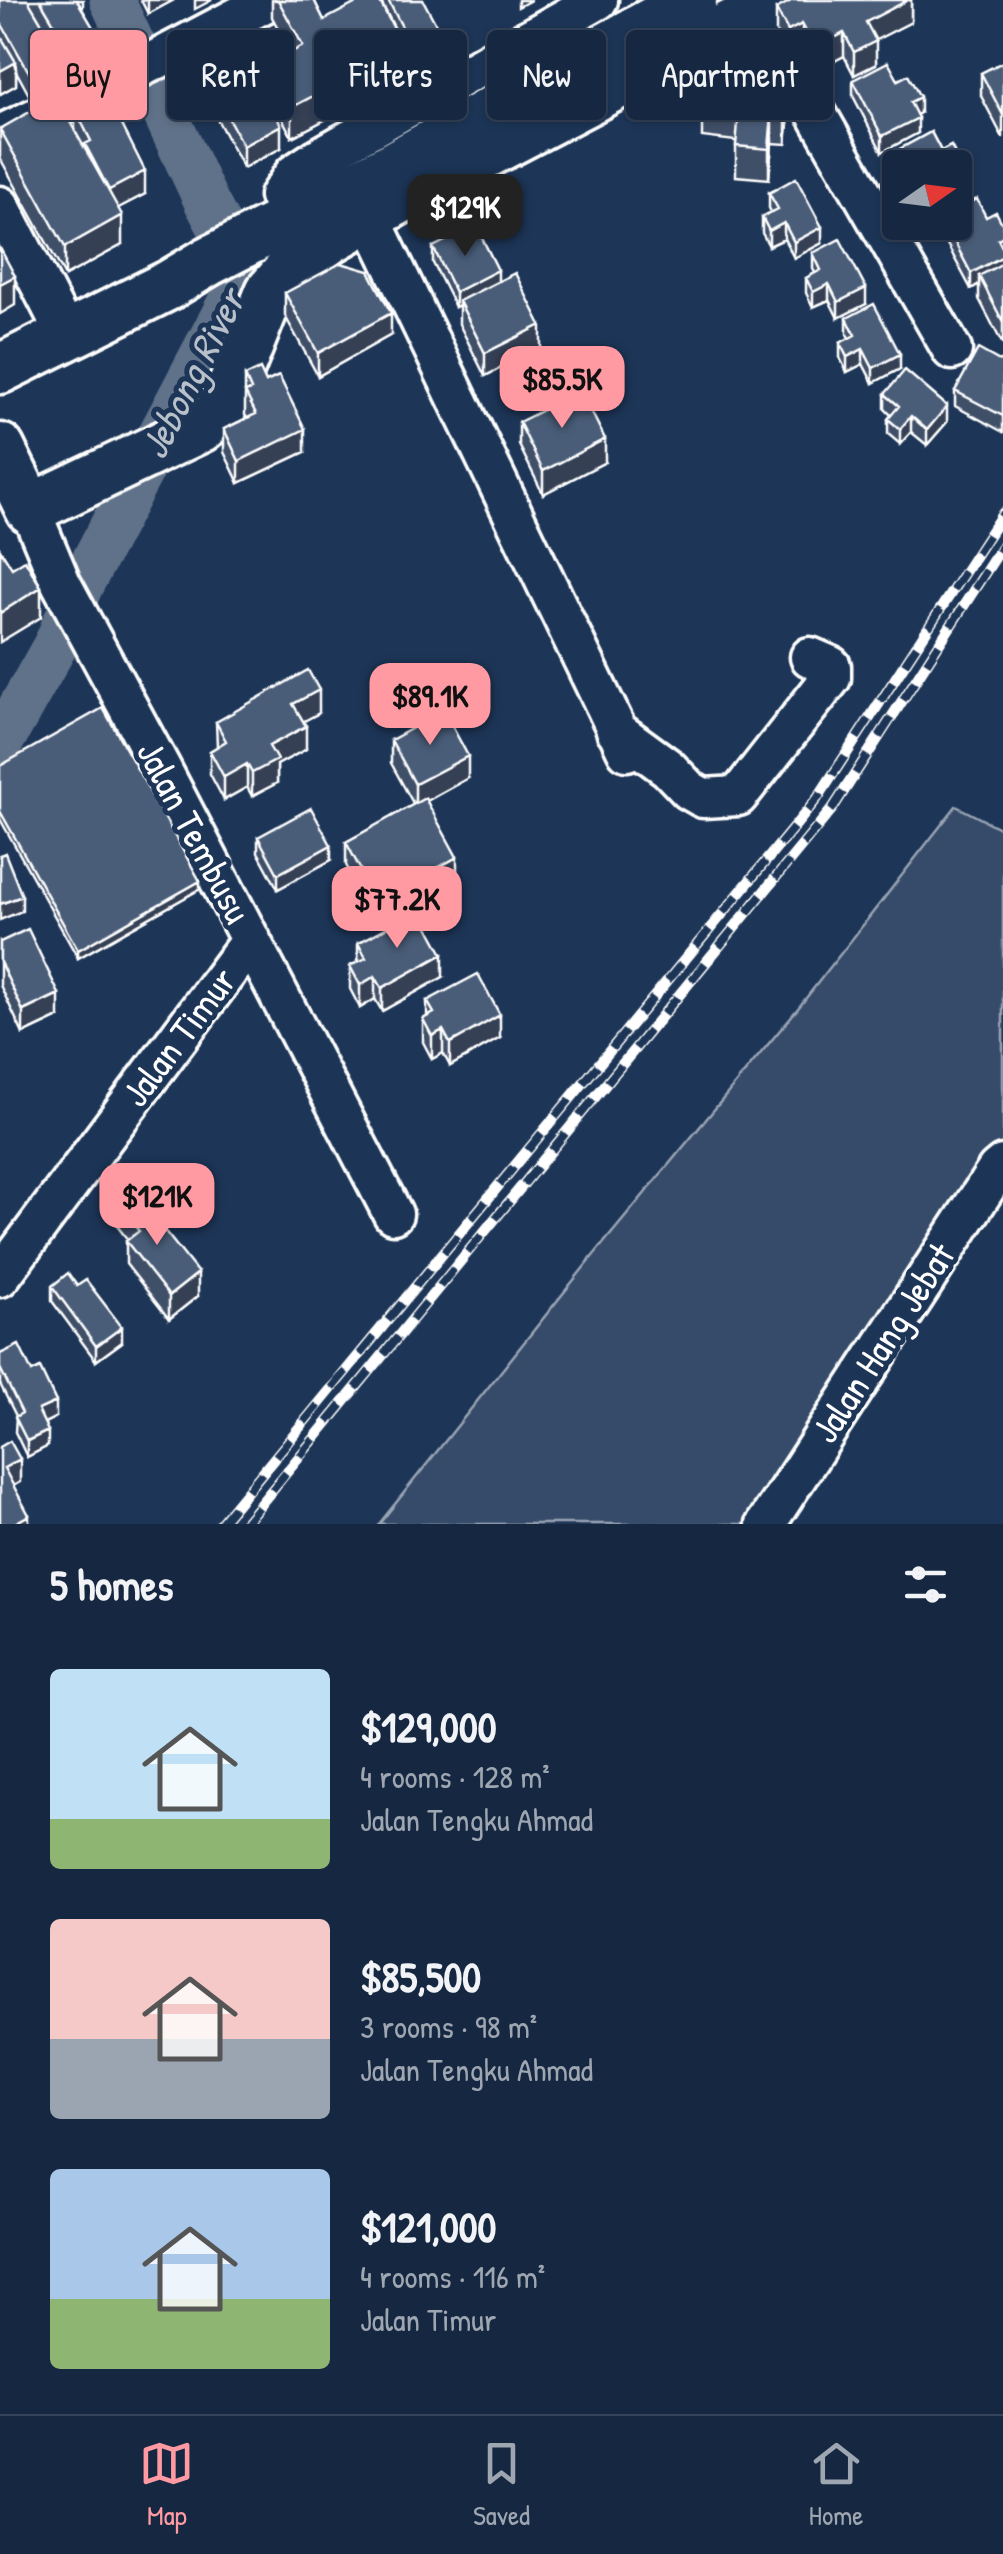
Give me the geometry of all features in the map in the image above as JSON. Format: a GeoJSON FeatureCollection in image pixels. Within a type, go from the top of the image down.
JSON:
{"type":"FeatureCollection","features":[{"type":"Feature","properties":{"kind":"main road"},"geometry":{"type":"LineString","coordinates":[[382,157],[640,0]]}},
{"type":"Feature","properties":{"kind":"main road"},"geometry":{"type":"LineString","coordinates":[[0,345],[169,285],[204,250],[263,215],[692,0]]}},
{"type":"Feature","properties":{"kind":"main road"},"geometry":{"type":"LineString","coordinates":[[30,508],[200,428],[215,416],[228,400],[270,292],[280,278],[330,238],[768,5]]}},
{"type":"Feature","properties":{"kind":"main road"},"geometry":{"type":"LineString","coordinates":[[0,369],[60,325]]}},
{"type":"Feature","properties":{"kind":"main road","name":"Jalan Tembusu"},"geometry":{"type":"LineString","coordinates":[[0,448],[30,508]]}},
{"type":"Feature","properties":{"kind":"street"},"geometry":{"type":"LineString","coordinates":[[0,135],[270,0]]}},
{"type":"Feature","properties":{"kind":"street"},"geometry":{"type":"LineString","coordinates":[[263,215],[294,174],[318,158],[598,0]]}},
{"type":"Feature","properties":{"kind":"street"},"geometry":{"type":"LineString","coordinates":[[768,5],[952,350]]}},
{"type":"Feature","properties":{"kind":"street"},"geometry":{"type":"LineString","coordinates":[[0,206],[60,325]]}},
{"type":"Feature","properties":{"kind":"street"},"geometry":{"type":"LineString","coordinates":[[370,217],[622,740],[668,768],[703,798],[738,796],[831,678],[831,666],[810,657]]}},
{"type":"Feature","properties":{"kind":"street","name":"Jalan Tembusu"},"geometry":{"type":"LineString","coordinates":[[30,508],[61,582],[393,1214]]}},
{"type":"Feature","properties":{"kind":"street","name":"Jalan Timur"},"geometry":{"type":"LineString","coordinates":[[0,1278],[251,940]]}},
{"type":"Feature","properties":{"kind":"street","name":"Jalan Hang Jebat"},"geometry":{"type":"LineString","coordinates":[[766,1524],[1003,1164]]}},
{"type":"Feature","properties":{"kind":"shaded area"},"geometry":{"type":"Polygon","coordinates":[[[956,806],[1003,830],[1003,1151],[762,1524],[379,1524],[799,1007],[956,806]]]}},
{"type":"Feature","properties":{"kind":"building"},"geometry":{"type":"Polygon","coordinates":[[[0,0],[28,0],[46,30],[30,30],[30,74],[0,21],[0,0]]]}},
{"type":"Feature","properties":{"kind":"building"},"geometry":{"type":"Polygon","coordinates":[[[40,0],[77,0],[94,29],[92,30],[58,30],[40,0]]]}},
{"type":"Feature","properties":{"kind":"building"},"geometry":{"type":"Polygon","coordinates":[[[278,0],[314,0],[324,20],[362,0],[379,0],[395,30],[314,30],[314,95],[294,106],[294,51],[303,46],[278,0]]]}},
{"type":"Feature","properties":{"kind":"building"},"geometry":{"type":"Polygon","coordinates":[[[388,0],[423,0],[439,30],[404,30],[388,0]]]}},
{"type":"Feature","properties":{"kind":"building"},"geometry":{"type":"Polygon","coordinates":[[[793,0],[908,0],[866,22],[876,41],[854,52],[844,33],[833,39],[833,30],[805,30],[802,24],[787,30],[776,9],[793,0]]]}},
{"type":"Feature","properties":{"kind":"building"},"geometry":{"type":"Polygon","coordinates":[[[0,35],[16,62],[0,71],[0,35]]]}},
{"type":"Feature","properties":{"kind":"building"},"geometry":{"type":"Polygon","coordinates":[[[888,62],[898,80],[908,75],[920,97],[910,102],[918,118],[882,136],[853,80],[888,62]]]}},
{"type":"Feature","properties":{"kind":"building"},"geometry":{"type":"Polygon","coordinates":[[[1003,62],[1003,115],[981,73],[1003,62]]]}},
{"type":"Feature","properties":{"kind":"building"},"geometry":{"type":"Polygon","coordinates":[[[30,112],[30,120],[69,120],[122,215],[65,247],[0,129],[30,112]]]}},
{"type":"Feature","properties":{"kind":"building"},"geometry":{"type":"Polygon","coordinates":[[[80,120],[120,120],[145,171],[109,190],[85,144],[91,141],[80,120]]]}},
{"type":"Feature","properties":{"kind":"building"},"geometry":{"type":"Polygon","coordinates":[[[229,120],[278,120],[281,125],[243,146],[229,120]]]}},
{"type":"Feature","properties":{"kind":"building"},"geometry":{"type":"Polygon","coordinates":[[[738,120],[771,120],[769,149],[736,146],[738,120]]]}},
{"type":"Feature","properties":{"kind":"building"},"geometry":{"type":"Polygon","coordinates":[[[931,132],[940,150],[898,150],[931,132]]]}},
{"type":"Feature","properties":{"kind":"building"},"geometry":{"type":"Polygon","coordinates":[[[796,178],[822,227],[794,242],[784,223],[769,231],[762,217],[778,209],[769,193],[796,178]]]}},
{"type":"Feature","properties":{"kind":"building"},"geometry":{"type":"Polygon","coordinates":[[[977,199],[986,217],[996,212],[1003,225],[1003,236],[998,239],[1003,256],[971,273],[954,240],[972,240],[972,202],[977,199]]]}},
{"type":"Feature","properties":{"kind":"building"},"geometry":{"type":"Polygon","coordinates":[[[476,226],[498,270],[455,292],[433,247],[476,226]]]}},
{"type":"Feature","properties":{"kind":"building"},"geometry":{"type":"Polygon","coordinates":[[[840,239],[866,288],[838,302],[829,284],[813,292],[806,278],[821,270],[813,253],[840,239]]]}},
{"type":"Feature","properties":{"kind":"building"},"geometry":{"type":"Polygon","coordinates":[[[0,248],[15,276],[0,284],[0,248]]]}},
{"type":"Feature","properties":{"kind":"building"},"geometry":{"type":"Polygon","coordinates":[[[341,263],[369,271],[391,313],[318,353],[285,293],[341,263]]]}},
{"type":"Feature","properties":{"kind":"building"},"geometry":{"type":"Polygon","coordinates":[[[1003,263],[1003,322],[979,276],[1003,263]]]}},
{"type":"Feature","properties":{"kind":"building"},"geometry":{"type":"Polygon","coordinates":[[[515,273],[541,325],[485,353],[459,301],[515,273]]]}},
{"type":"Feature","properties":{"kind":"building"},"geometry":{"type":"Polygon","coordinates":[[[874,304],[900,354],[873,368],[863,349],[847,357],[840,343],[855,335],[847,318],[874,304]]]}},
{"type":"Feature","properties":{"kind":"building"},"geometry":{"type":"Polygon","coordinates":[[[978,349],[1003,363],[1003,416],[955,391],[978,349]]]}},
{"type":"Feature","properties":{"kind":"building"},"geometry":{"type":"Polygon","coordinates":[[[260,369],[266,382],[279,376],[305,429],[239,461],[224,429],[256,414],[245,392],[251,390],[245,376],[260,369]]]}},
{"type":"Feature","properties":{"kind":"building"},"geometry":{"type":"Polygon","coordinates":[[[905,370],[947,406],[927,430],[911,416],[900,429],[888,419],[899,406],[885,394],[905,370]]]}},
{"type":"Feature","properties":{"kind":"building"},"geometry":{"type":"Polygon","coordinates":[[[581,391],[605,439],[543,471],[519,422],[581,391]]]}},
{"type":"Feature","properties":{"kind":"building"},"geometry":{"type":"Polygon","coordinates":[[[0,549],[12,568],[25,560],[41,587],[0,613],[0,549]]]}},
{"type":"Feature","properties":{"kind":"building"},"geometry":{"type":"Polygon","coordinates":[[[308,670],[319,690],[293,704],[306,726],[269,746],[277,760],[252,773],[247,764],[224,777],[210,751],[226,741],[216,722],[308,670]]]}},
{"type":"Feature","properties":{"kind":"building"},"geometry":{"type":"Polygon","coordinates":[[[103,708],[200,881],[78,950],[0,811],[0,766],[103,708]]]}},
{"type":"Feature","properties":{"kind":"building"},"geometry":{"type":"Polygon","coordinates":[[[444,711],[468,756],[415,784],[391,740],[444,711]]]}},
{"type":"Feature","properties":{"kind":"building"},"geometry":{"type":"Polygon","coordinates":[[[425,798],[457,857],[377,901],[346,842],[425,798]]]}},
{"type":"Feature","properties":{"kind":"building"},"geometry":{"type":"Polygon","coordinates":[[[311,808],[331,845],[278,874],[258,837],[311,808]]]}},
{"type":"Feature","properties":{"kind":"building"},"geometry":{"type":"Polygon","coordinates":[[[5,853],[22,896],[0,904],[0,855],[5,853]]]}},
{"type":"Feature","properties":{"kind":"building"},"geometry":{"type":"Polygon","coordinates":[[[419,910],[443,954],[382,988],[375,976],[360,985],[350,966],[366,958],[358,943],[419,910]]]}},
{"type":"Feature","properties":{"kind":"building"},"geometry":{"type":"Polygon","coordinates":[[[28,929],[59,994],[23,1011],[0,962],[0,942],[28,929]]]}},
{"type":"Feature","properties":{"kind":"building"},"geometry":{"type":"Polygon","coordinates":[[[478,974],[500,1015],[450,1043],[443,1030],[432,1036],[423,1019],[434,1013],[427,1001],[478,974]]]}},
{"type":"Feature","properties":{"kind":"building"},"geometry":{"type":"Polygon","coordinates":[[[134,1192],[198,1273],[169,1296],[126,1241],[139,1231],[118,1205],[134,1192]]]}},
{"type":"Feature","properties":{"kind":"building"},"geometry":{"type":"Polygon","coordinates":[[[68,1273],[77,1286],[86,1280],[122,1327],[96,1346],[52,1286],[68,1273]]]}},
{"type":"Feature","properties":{"kind":"building"},"geometry":{"type":"Polygon","coordinates":[[[19,1345],[32,1372],[40,1368],[56,1402],[38,1410],[48,1431],[27,1441],[15,1417],[22,1413],[0,1368],[0,1354],[19,1345]]]}},
{"type":"Feature","properties":{"kind":"building"},"geometry":{"type":"Polygon","coordinates":[[[10,1441],[20,1459],[4,1468],[29,1515],[13,1524],[0,1524],[0,1447],[10,1441]]]}},
{"type":"Feature","properties":{"kind":"waterway","name":"Jebong River"},"geometry":{"type":"LineString","coordinates":[[0,744],[56,644],[81,585],[245,274],[207,203],[112,0]]}},
{"type":"Feature","properties":{"kind":"railway"},"geometry":{"type":"LineString","coordinates":[[220,1524],[817,799],[1003,513]]}},
{"type":"Feature","properties":{"kind":"railway"},"geometry":{"type":"LineString","coordinates":[[244,1524],[833,808],[1003,545]]}}]}
